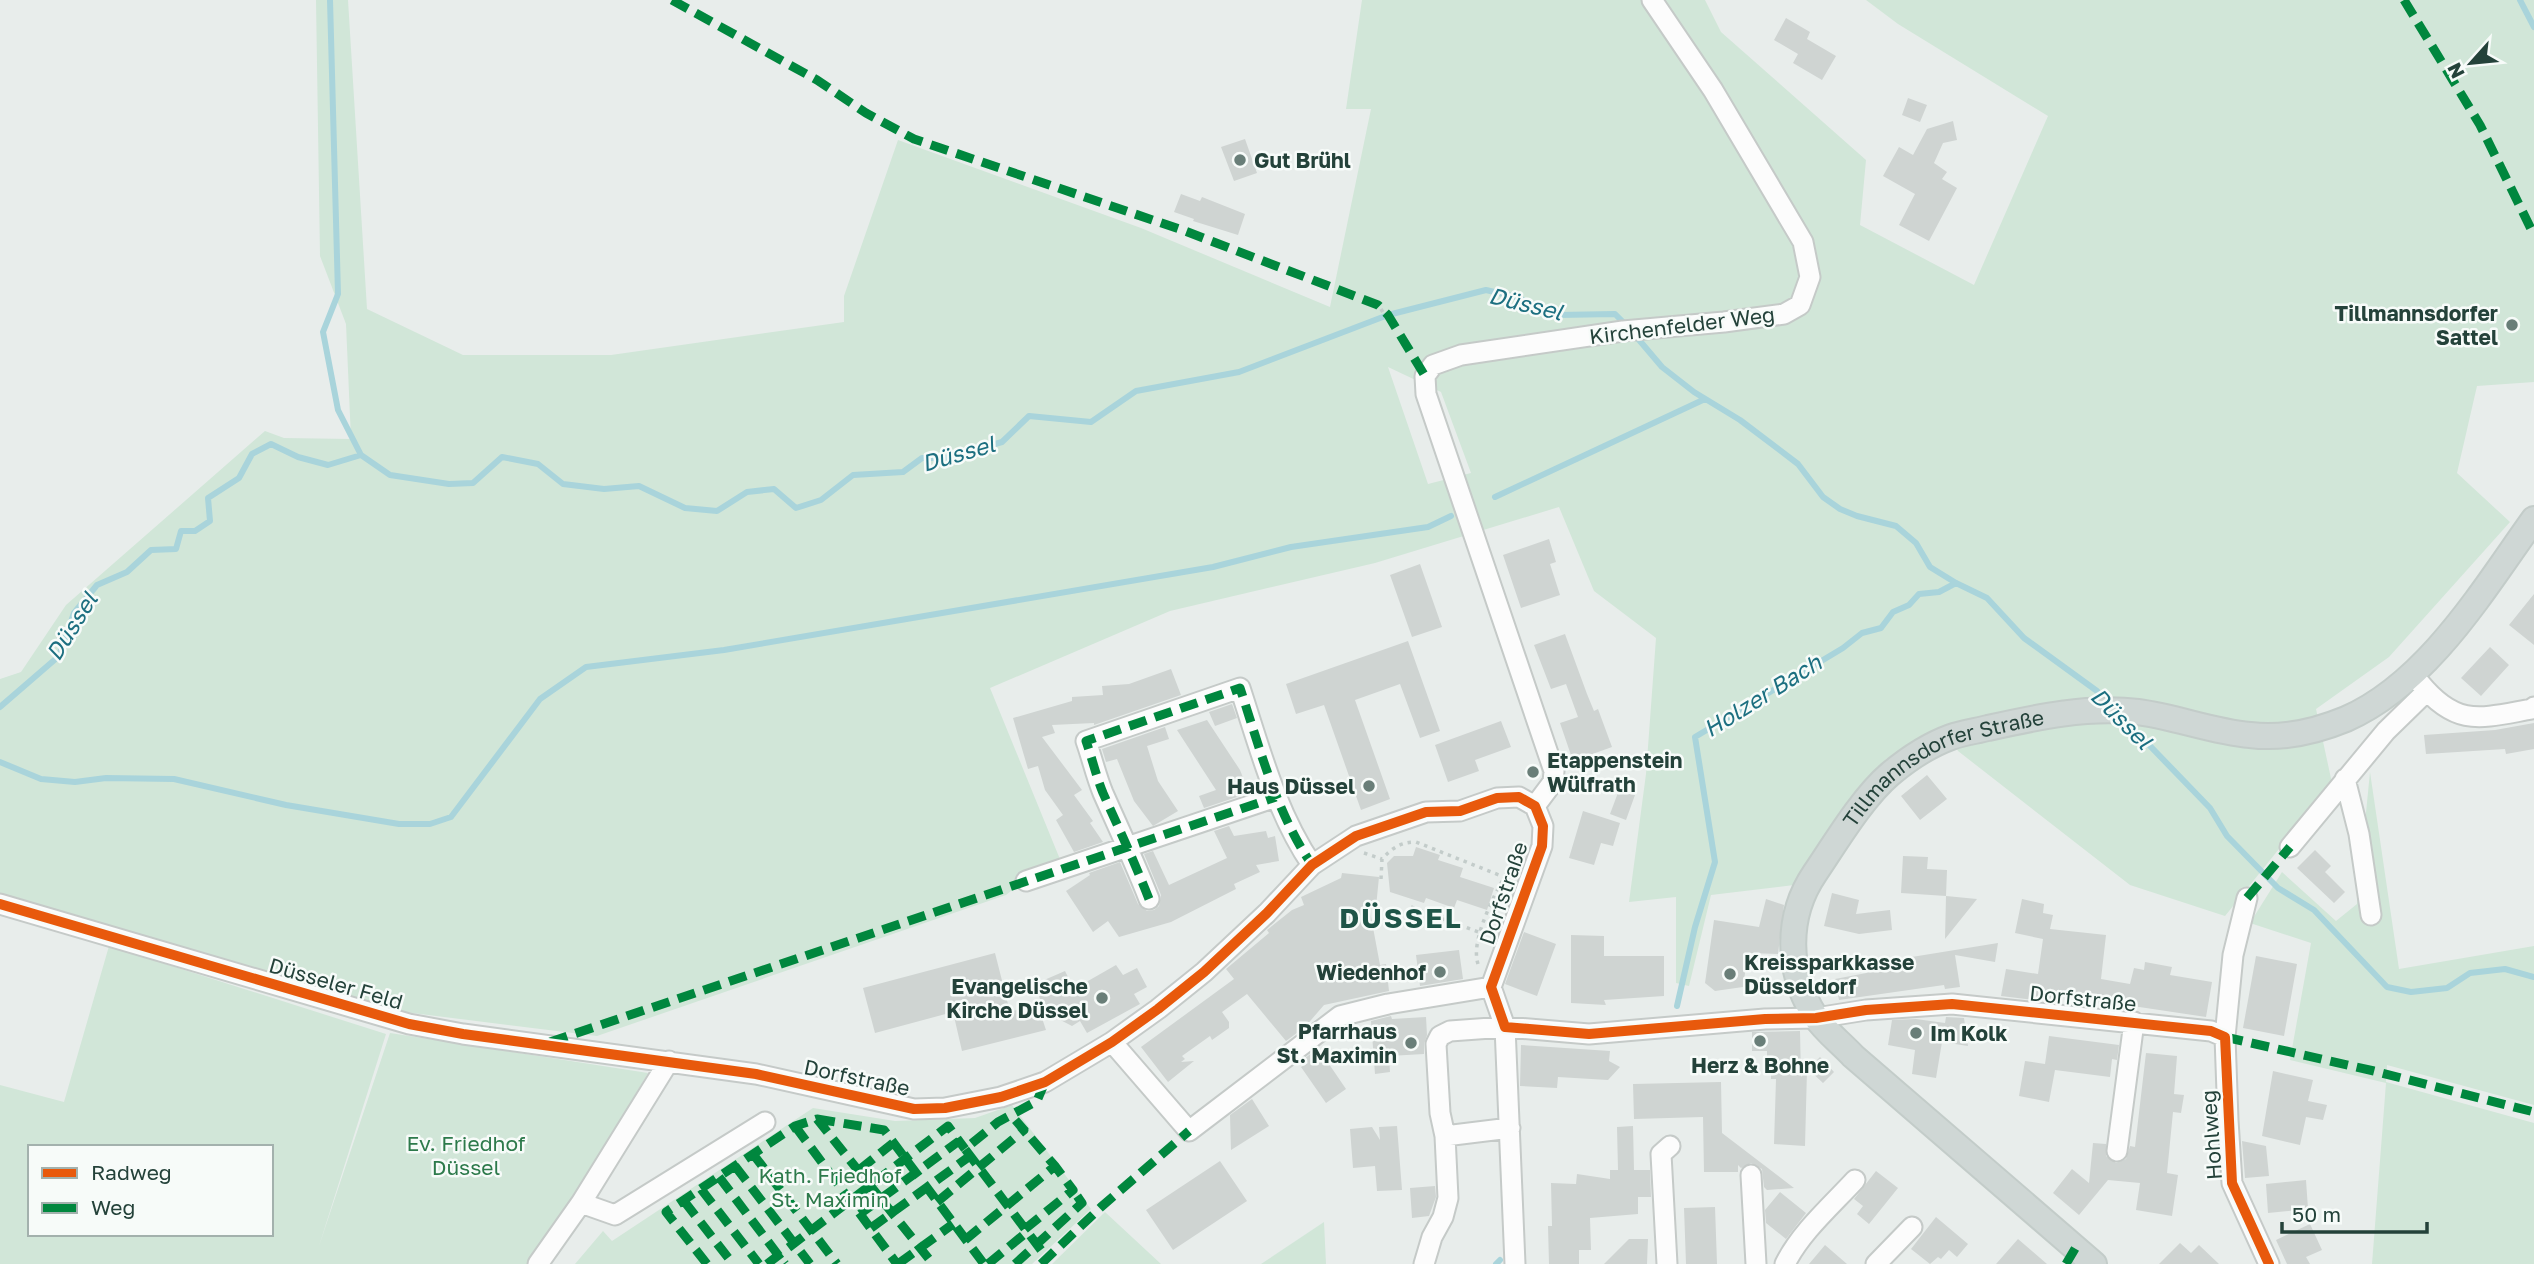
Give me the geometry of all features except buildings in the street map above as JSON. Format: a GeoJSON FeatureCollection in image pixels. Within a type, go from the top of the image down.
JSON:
{"type":"FeatureCollection","features":[{"type":"Feature","properties":{"kind":"main road","name":"Tillmannsdorfer Straße"},"geometry":{"type":"LineString","coordinates":[[2094,1264],[1853,1056],[1816,1018],[1796,978],[1792,946],[1797,913],[1811,879],[1852,819],[1888,776],[1916,755],[1951,737],[2080,711],[2137,712],[2250,735],[2278,735],[2309,731],[2345,719],[2380,702],[2420,682],[2534,519]]}},
{"type":"Feature","properties":{"kind":"street","name":"Kirchenfelder Weg"},"geometry":{"type":"LineString","coordinates":[[1535,806],[1553,782],[1554,771],[1426,394],[1425,376],[1433,365],[1461,355],[1660,326],[1724,322],[1784,314],[1800,305],[1810,277],[1803,242],[1790,219],[1713,90],[1652,0]]}},
{"type":"Feature","properties":{"kind":"street"},"geometry":{"type":"LineString","coordinates":[[2290,847],[2386,731],[2420,682],[2455,713],[2478,718],[2534,707]]}},
{"type":"Feature","properties":{"kind":"street"},"geometry":{"type":"LineString","coordinates":[[1149,899],[1130,857],[1129,846],[1102,791],[1086,741],[1221,687],[1240,688],[1276,797],[1312,865]]}},
{"type":"Feature","properties":{"kind":"street"},"geometry":{"type":"LineString","coordinates":[[2345,779],[2358,834],[2371,915]]}},
{"type":"Feature","properties":{"kind":"street"},"geometry":{"type":"LineString","coordinates":[[1026,881],[1276,797]]}},
{"type":"Feature","properties":{"kind":"street","name":"Dorfstraße"},"geometry":{"type":"LineString","coordinates":[[669,1061],[756,1074],[914,1109],[946,1108],[1001,1097],[1045,1082],[1112,1042],[1158,1009],[1204,972],[1267,913],[1312,865],[1356,836],[1426,812],[1460,811],[1497,797],[1519,797],[1535,806],[1543,825],[1542,846],[1491,987]]}},
{"type":"Feature","properties":{"kind":"street","name":"Hohlweg"},"geometry":{"type":"LineString","coordinates":[[2247,898],[2233,955],[2225,1037],[2232,1183],[2269,1264]]}},
{"type":"Feature","properties":{"kind":"street","name":"Düsseler Feld"},"geometry":{"type":"LineString","coordinates":[[0,904],[409,1024],[463,1034],[669,1061]]}},
{"type":"Feature","properties":{"kind":"street"},"geometry":{"type":"LineString","coordinates":[[1112,1042],[1189,1131],[1340,1016],[1388,1004],[1491,987],[1504,1027],[1516,1264]]}},
{"type":"Feature","properties":{"kind":"street","name":"Dorfstraße"},"geometry":{"type":"LineString","coordinates":[[1445,1136],[1440,1113],[1436,1044],[1440,1036],[1450,1031],[1504,1027],[1589,1034],[1765,1019],[1816,1018],[1866,1010],[1952,1004],[2211,1031],[2225,1037]]}},
{"type":"Feature","properties":{"kind":"street"},"geometry":{"type":"LineString","coordinates":[[2118,1151],[2134,1022]]}},
{"type":"Feature","properties":{"kind":"street"},"geometry":{"type":"LineString","coordinates":[[538,1264],[581,1203],[669,1061]]}},
{"type":"Feature","properties":{"kind":"street"},"geometry":{"type":"LineString","coordinates":[[581,1203],[615,1215],[765,1122]]}},
{"type":"Feature","properties":{"kind":"street"},"geometry":{"type":"LineString","coordinates":[[1424,1264],[1448,1198],[1445,1136],[1510,1128]]}},
{"type":"Feature","properties":{"kind":"street"},"geometry":{"type":"LineString","coordinates":[[1667,1264],[1661,1154],[1670,1146]]}},
{"type":"Feature","properties":{"kind":"street"},"geometry":{"type":"LineString","coordinates":[[1751,1175],[1756,1264]]}},
{"type":"Feature","properties":{"kind":"street"},"geometry":{"type":"LineString","coordinates":[[1785,1264],[1809,1229],[1855,1181]]}},
{"type":"Feature","properties":{"kind":"street"},"geometry":{"type":"LineString","coordinates":[[1876,1264],[1912,1227]]}},
{"type":"Feature","properties":{"kind":"path"},"geometry":{"type":"LineString","coordinates":[[1382,311],[1389,320]]}},
{"type":"Feature","properties":{"kind":"path"},"geometry":{"type":"LineString","coordinates":[[1381,879],[1382,859],[1388,852],[1406,842],[1416,842],[1504,877]]}},
{"type":"Feature","properties":{"kind":"path"},"geometry":{"type":"LineString","coordinates":[[1491,987],[1480,972],[1476,959],[1481,933],[1496,888],[1521,851]]}},
{"type":"Feature","properties":{"kind":"path"},"geometry":{"type":"LineString","coordinates":[[1411,907],[1481,933]]}},
{"type":"Feature","properties":{"kind":"green space"},"geometry":{"type":"Polygon","coordinates":[[[316,0],[348,0],[367,309],[463,355],[611,355],[844,322],[844,296],[898,140],[1141,228],[1330,307],[1371,109],[1346,109],[1362,0],[1705,0],[1721,32],[1866,160],[1860,225],[1974,285],[2048,116],[1898,24],[1866,0],[2534,0],[2534,382],[2477,386],[2457,473],[2510,522],[2389,657],[2316,709],[2332,783],[2225,916],[2130,885],[1958,751],[1945,725],[1886,759],[1849,806],[1794,885],[1711,895],[1689,986],[1676,983],[1676,897],[1629,902],[1646,774],[1656,638],[1594,591],[1559,507],[1375,563],[1170,611],[990,688],[1064,869],[1021,883],[1006,895],[597,1036],[380,1009],[0,896],[0,679],[21,672],[66,605],[265,431],[284,438],[351,439],[346,324],[320,256],[316,0]],[[1388,367],[1428,484],[1471,473],[1441,392],[1388,367]]]}},
{"type":"Feature","properties":{"kind":"green space"},"geometry":{"type":"Polygon","coordinates":[[[2370,772],[2399,969],[2534,946],[2534,1105],[2387,1065],[2386,1082],[2534,1123],[2534,1264],[2372,1264],[2386,1083],[2290,1060],[2311,943],[2250,923],[2282,872],[2336,921],[2357,904],[2370,772]]]}},
{"type":"Feature","properties":{"kind":"green space","name":"Ev. Friedhof Düssel"},"geometry":{"type":"Polygon","coordinates":[[[109,946],[386,1034],[319,1246],[390,1033],[648,1073],[546,1245],[532,1264],[0,1264],[0,1085],[64,1102],[109,946]]]}},
{"type":"Feature","properties":{"kind":"green space","name":"Kath. Friedhof St. Maximin"},"geometry":{"type":"Polygon","coordinates":[[[1012,1105],[1091,1209],[1032,1264],[575,1264],[603,1231],[612,1241],[813,1108],[895,1121],[975,1118],[1012,1105]]]}},
{"type":"Feature","properties":{"kind":"green space"},"geometry":{"type":"Polygon","coordinates":[[[1105,1212],[1161,1264],[1052,1264],[1105,1212]]]}},
{"type":"Feature","properties":{"kind":"green space"},"geometry":{"type":"Polygon","coordinates":[[[1324,1222],[1326,1264],[1261,1264],[1324,1222]]]}},
{"type":"Feature","properties":{"kind":"waterway"},"geometry":{"type":"LineString","coordinates":[[330,0],[338,294],[323,332],[338,410],[361,455]]}},
{"type":"Feature","properties":{"kind":"waterway"},"geometry":{"type":"LineString","coordinates":[[2520,0],[2534,27]]}},
{"type":"Feature","properties":{"kind":"waterway","name":"Düssel"},"geometry":{"type":"LineString","coordinates":[[0,707],[59,656],[74,613],[97,585],[127,572],[151,550],[176,549],[181,531],[195,531],[210,521],[208,498],[239,478],[252,454],[271,444],[298,457],[328,465],[361,455],[390,475],[449,484],[473,483],[502,457],[538,464],[563,484],[604,489],[639,486],[685,508],[717,511],[747,492],[774,489],[796,508],[821,500],[853,475],[903,472],[922,458],[946,458],[1002,442],[1029,416],[1091,422],[1136,391],[1239,372],[1388,315],[1486,290],[1516,297],[1558,315],[1615,314],[1627,326]]}},
{"type":"Feature","properties":{"kind":"waterway","name":"Düssel"},"geometry":{"type":"LineString","coordinates":[[1634,334],[1662,367],[1694,392],[1740,420],[1798,464],[1823,497],[1840,509],[1857,516],[1896,526],[1916,543],[1930,567],[1987,598],[2024,638],[2097,691],[2109,704]]}},
{"type":"Feature","properties":{"kind":"waterway","name":"Düssel"},"geometry":{"type":"LineString","coordinates":[[1495,497],[1705,399]]}},
{"type":"Feature","properties":{"kind":"waterway","name":"Düssel"},"geometry":{"type":"LineString","coordinates":[[0,762],[41,779],[75,782],[106,778],[174,779],[286,805],[399,824],[430,824],[451,817],[540,699],[586,667],[724,650],[1213,567],[1291,547],[1428,527],[1451,516]]}},
{"type":"Feature","properties":{"kind":"waterway","name":"Holzer Bach"},"geometry":{"type":"LineString","coordinates":[[1677,1006],[1695,927],[1715,862],[1695,737],[1843,648],[1862,633],[1881,628],[1893,612],[1909,605],[1919,594],[1939,592],[1956,583]]}},
{"type":"Feature","properties":{"kind":"waterway","name":"Düssel"},"geometry":{"type":"LineString","coordinates":[[2124,719],[2210,808],[2227,836],[2278,888],[2314,910],[2387,987],[2411,992],[2447,988],[2470,973],[2505,969],[2534,977]]}},
{"type":"Feature","properties":{"kind":"waterway","name":"Holzer Bach"},"geometry":{"type":"LineString","coordinates":[[1496,1264],[1500,1260]]}},
{"type":"Feature","properties":{"kind":"marked path"},"geometry":{"type":"LineString","coordinates":[[672,0],[817,80],[866,113],[914,139],[1185,231],[1378,305],[1388,315],[1425,376]]}},
{"type":"Feature","properties":{"kind":"marked path"},"geometry":{"type":"LineString","coordinates":[[2404,0],[2480,125],[2534,235]]}},
{"type":"Feature","properties":{"kind":"marked path"},"geometry":{"type":"LineString","coordinates":[[1149,899],[1103,793],[1086,741],[1240,688],[1279,802],[1288,824],[1312,865]]}},
{"type":"Feature","properties":{"kind":"marked path"},"geometry":{"type":"LineString","coordinates":[[550,1042],[1276,797]]}},
{"type":"Feature","properties":{"kind":"marked path"},"geometry":{"type":"LineString","coordinates":[[2247,898],[2290,847]]}},
{"type":"Feature","properties":{"kind":"marked path"},"geometry":{"type":"LineString","coordinates":[[2225,1037],[2374,1071],[2534,1112]]}},
{"type":"Feature","properties":{"kind":"marked path"},"geometry":{"type":"LineString","coordinates":[[1045,1082],[1037,1101],[998,1122],[965,1149],[1047,1258]]}},
{"type":"Feature","properties":{"kind":"marked path"},"geometry":{"type":"LineString","coordinates":[[937,1202],[1024,1130],[1011,1115]]}},
{"type":"Feature","properties":{"kind":"marked path"},"geometry":{"type":"LineString","coordinates":[[817,1119],[884,1130],[984,1264]]}},
{"type":"Feature","properties":{"kind":"marked path"},"geometry":{"type":"LineString","coordinates":[[707,1264],[666,1212],[795,1126],[817,1119],[933,1264]]}},
{"type":"Feature","properties":{"kind":"marked path"},"geometry":{"type":"LineString","coordinates":[[795,1126],[897,1264]]}},
{"type":"Feature","properties":{"kind":"marked path"},"geometry":{"type":"LineString","coordinates":[[767,1264],[948,1126],[965,1149]]}},
{"type":"Feature","properties":{"kind":"marked path"},"geometry":{"type":"LineString","coordinates":[[965,1240],[1055,1166],[1024,1130]]}},
{"type":"Feature","properties":{"kind":"marked path"},"geometry":{"type":"LineString","coordinates":[[1041,1264],[1101,1207],[1189,1131]]}},
{"type":"Feature","properties":{"kind":"marked path"},"geometry":{"type":"LineString","coordinates":[[860,1214],[959,1141]]}},
{"type":"Feature","properties":{"kind":"marked path"},"geometry":{"type":"LineString","coordinates":[[859,1170],[893,1143]]}},
{"type":"Feature","properties":{"kind":"marked path"},"geometry":{"type":"LineString","coordinates":[[753,1154],[837,1264]]}},
{"type":"Feature","properties":{"kind":"marked path"},"geometry":{"type":"LineString","coordinates":[[871,1228],[970,1156]]}},
{"type":"Feature","properties":{"kind":"marked path"},"geometry":{"type":"LineString","coordinates":[[735,1166],[810,1264]]}},
{"type":"Feature","properties":{"kind":"marked path"},"geometry":{"type":"LineString","coordinates":[[1025,1229],[1073,1190],[1055,1166]]}},
{"type":"Feature","properties":{"kind":"marked path"},"geometry":{"type":"LineString","coordinates":[[719,1177],[785,1264]]}},
{"type":"Feature","properties":{"kind":"marked path"},"geometry":{"type":"LineString","coordinates":[[701,1189],[759,1264]]}},
{"type":"Feature","properties":{"kind":"marked path"},"geometry":{"type":"LineString","coordinates":[[1015,1264],[1082,1203],[1073,1190]]}},
{"type":"Feature","properties":{"kind":"marked path"},"geometry":{"type":"LineString","coordinates":[[684,1201],[733,1264]]}},
{"type":"Feature","properties":{"kind":"marked path"},"geometry":{"type":"LineString","coordinates":[[898,1264],[953,1224]]}},
{"type":"Feature","properties":{"kind":"marked path"},"geometry":{"type":"LineString","coordinates":[[988,1264],[1027,1232]]}},
{"type":"Feature","properties":{"kind":"marked path"},"geometry":{"type":"LineString","coordinates":[[2066,1264],[2076,1247]]}},
{"type":"Feature","properties":{"kind":"cycle path"},"geometry":{"type":"LineString","coordinates":[[0,904],[409,1024],[463,1034],[756,1074],[914,1109],[945,1108],[1001,1097],[1045,1082],[1112,1042],[1204,972],[1267,913],[1312,865],[1356,836],[1426,812],[1460,811],[1497,798],[1519,797],[1535,806],[1543,826],[1542,846],[1491,987],[1505,1027],[1589,1034],[1765,1019],[1816,1018],[1866,1010],[1952,1004],[2211,1031],[2225,1037],[2232,1183],[2269,1264]]}},
{"type":"Feature","properties":{"kind":"place","name":"Gut Brühl"},"geometry":{"type":"Point","coordinates":[1240,160]}},
{"type":"Feature","properties":{"kind":"place","name":"Tillmannsdorfer Sattel"},"geometry":{"type":"Point","coordinates":[2512,325]}},
{"type":"Feature","properties":{"kind":"place","name":"Etappenstein Wülfrath"},"geometry":{"type":"Point","coordinates":[1533,772]}},
{"type":"Feature","properties":{"kind":"place","name":"Haus Düssel"},"geometry":{"type":"Point","coordinates":[1369,786]}},
{"type":"Feature","properties":{"kind":"place","name":"Wiedenhof"},"geometry":{"type":"Point","coordinates":[1440,972]}},
{"type":"Feature","properties":{"kind":"place","name":"Kreissparkkasse Düsseldorf"},"geometry":{"type":"Point","coordinates":[1730,974]}},
{"type":"Feature","properties":{"kind":"place","name":"Evangelische Kirche Düssel"},"geometry":{"type":"Point","coordinates":[1102,998]}},
{"type":"Feature","properties":{"kind":"place","name":"Im Kolk"},"geometry":{"type":"Point","coordinates":[1916,1033]}},
{"type":"Feature","properties":{"kind":"place","name":"Herz & Bohne"},"geometry":{"type":"Point","coordinates":[1760,1041]}},
{"type":"Feature","properties":{"kind":"place","name":"Pfarrhaus St. Maximin"},"geometry":{"type":"Point","coordinates":[1411,1043]}},
{"type":"Feature","properties":{"kind":"district","name":"DÜSSEL"},"geometry":{"type":"Point","coordinates":[1401,917]}}]}
